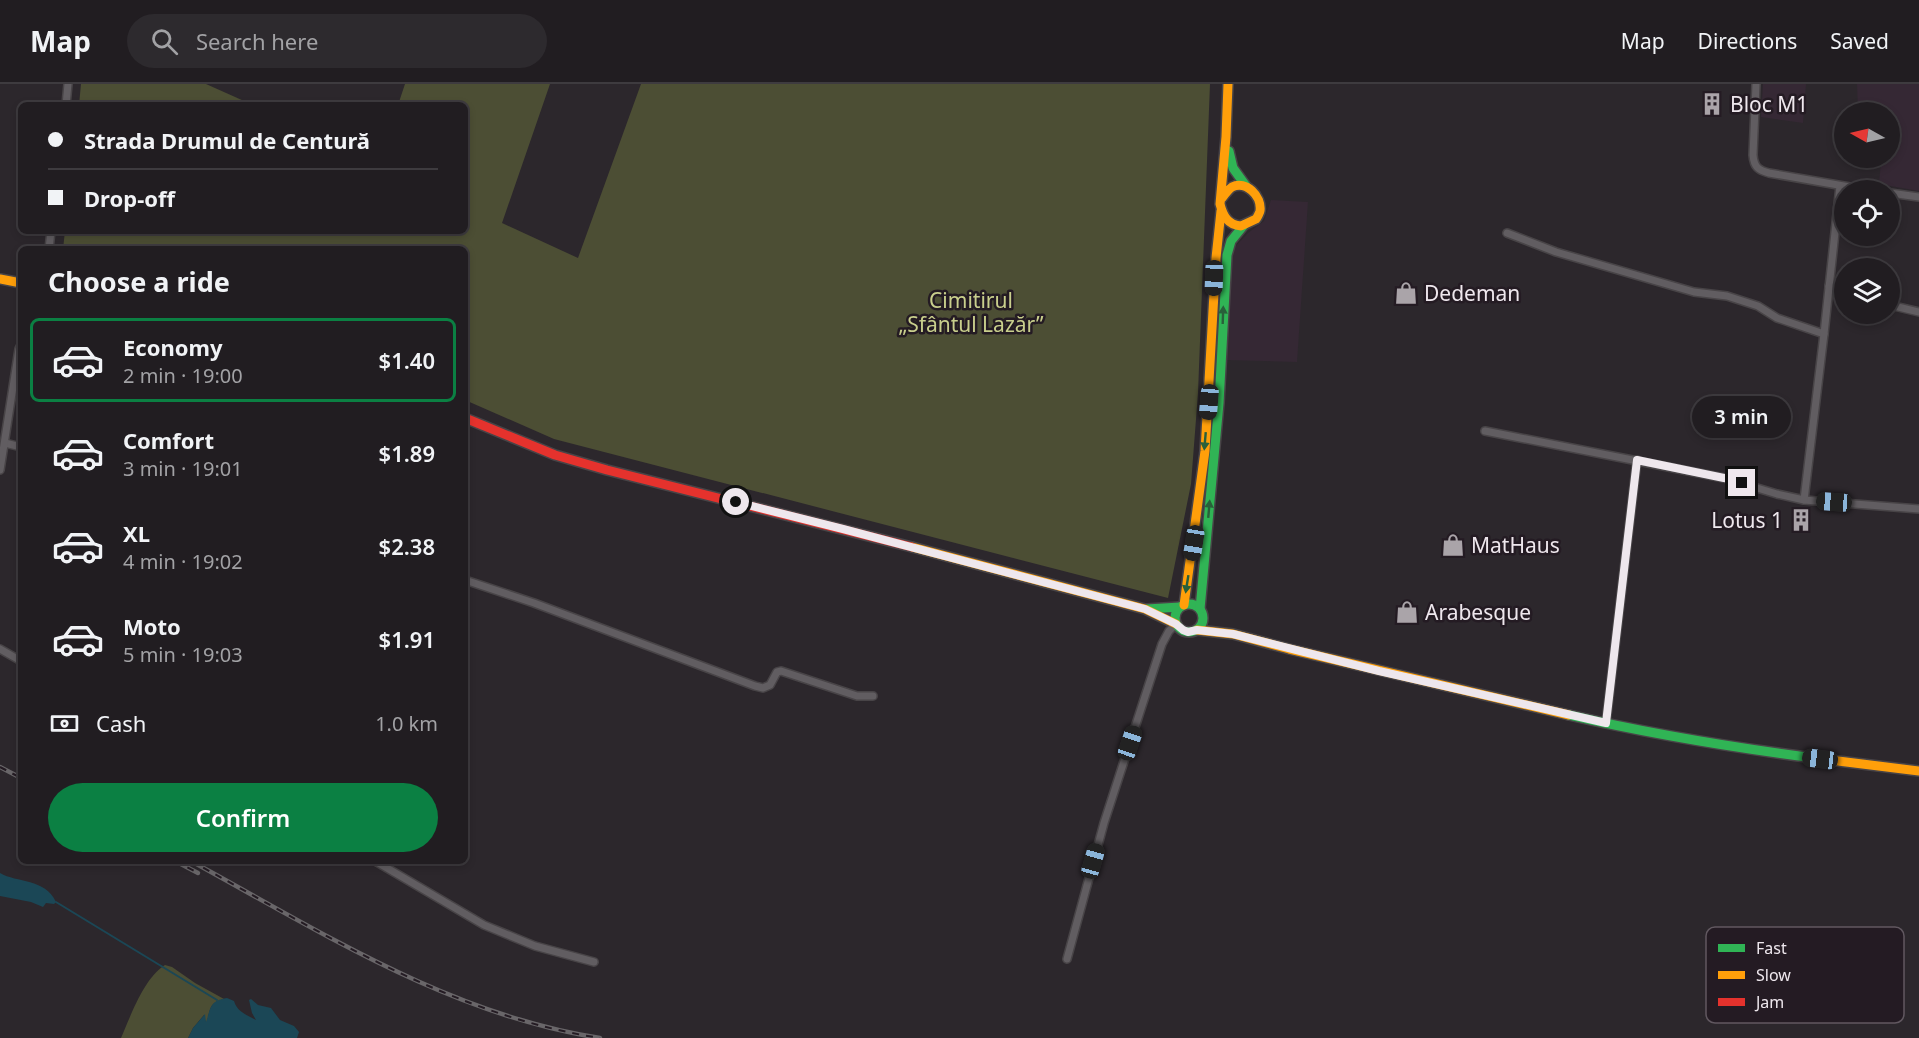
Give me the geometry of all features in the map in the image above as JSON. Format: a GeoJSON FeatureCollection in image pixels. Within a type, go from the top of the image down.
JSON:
{"type":"FeatureCollection","features":[{"type":"Feature","properties":{"kind":"main road"},"geometry":{"type":"LineString","coordinates":[[1176,624],[1176,615],[1182,606],[1200,502],[1210,383],[1215,257],[1222,198],[1228,84]]}},
{"type":"Feature","properties":{"kind":"main road"},"geometry":{"type":"LineString","coordinates":[[1221,211],[1223,217],[1232,224],[1244,225],[1257,218],[1260,211],[1260,203],[1255,192],[1246,186],[1233,168],[1226,137]]}},
{"type":"Feature","properties":{"kind":"main road"},"geometry":{"type":"LineString","coordinates":[[1222,198],[1229,189],[1240,185],[1246,186]]}},
{"type":"Feature","properties":{"kind":"main road"},"geometry":{"type":"LineString","coordinates":[[1197,630],[1207,616],[1227,255],[1231,241],[1244,225]]}},
{"type":"Feature","properties":{"kind":"main road"},"geometry":{"type":"LineString","coordinates":[[0,279],[18,282]]}},
{"type":"Feature","properties":{"kind":"main road"},"geometry":{"type":"LineString","coordinates":[[468,419],[555,455],[607,470],[843,529],[1145,609],[1188,632],[1197,630],[1233,634],[1379,671],[1606,723],[1727,746],[1919,771]]}},
{"type":"Feature","properties":{"kind":"main road"},"geometry":{"type":"LineString","coordinates":[[1145,609],[1193,604],[1233,634]]}},
{"type":"Feature","properties":{"kind":"street"},"geometry":{"type":"LineString","coordinates":[[66,102],[68,84]]}},
{"type":"Feature","properties":{"kind":"street"},"geometry":{"type":"LineString","coordinates":[[1756,84],[1754,163],[1757,169],[1834,185]]}},
{"type":"Feature","properties":{"kind":"street"},"geometry":{"type":"LineString","coordinates":[[1900,195],[1919,197]]}},
{"type":"Feature","properties":{"kind":"street"},"geometry":{"type":"LineString","coordinates":[[1507,233],[1556,252],[1620,271],[1695,292],[1727,296],[1758,306],[1778,318],[1824,334]]}},
{"type":"Feature","properties":{"kind":"street"},"geometry":{"type":"LineString","coordinates":[[1804,500],[1834,240]]}},
{"type":"Feature","properties":{"kind":"street"},"geometry":{"type":"LineString","coordinates":[[1829,285],[1834,287]]}},
{"type":"Feature","properties":{"kind":"street"},"geometry":{"type":"LineString","coordinates":[[1900,307],[1919,312]]}},
{"type":"Feature","properties":{"kind":"street"},"geometry":{"type":"LineString","coordinates":[[0,470],[18,356]]}},
{"type":"Feature","properties":{"kind":"street"},"geometry":{"type":"LineString","coordinates":[[1485,431],[1724,478],[1804,500],[1919,509]]}},
{"type":"Feature","properties":{"kind":"street"},"geometry":{"type":"LineString","coordinates":[[5,443],[18,446]]}},
{"type":"Feature","properties":{"kind":"street"},"geometry":{"type":"LineString","coordinates":[[1606,723],[1637,460]]}},
{"type":"Feature","properties":{"kind":"street"},"geometry":{"type":"LineString","coordinates":[[468,581],[534,603],[755,686],[763,688],[770,685],[777,672],[781,671],[857,696],[873,696]]}},
{"type":"Feature","properties":{"kind":"street"},"geometry":{"type":"LineString","coordinates":[[1066,959],[1104,823],[1162,644],[1176,624]]}},
{"type":"Feature","properties":{"kind":"street"},"geometry":{"type":"LineString","coordinates":[[0,649],[18,659]]}},
{"type":"Feature","properties":{"kind":"street"},"geometry":{"type":"LineString","coordinates":[[380,864],[484,925],[535,946],[594,962]]}},
{"type":"Feature","properties":{"kind":"shaded area"},"geometry":{"type":"Polygon","coordinates":[[[1763,84],[1806,84],[1803,123],[1761,117],[1763,84]]]}},
{"type":"Feature","properties":{"kind":"shaded area"},"geometry":{"type":"Polygon","coordinates":[[[1857,84],[1919,84],[1919,191],[1900,188],[1900,180],[1879,180],[1880,168],[1900,168],[1900,102],[1858,102],[1857,84]]]}},
{"type":"Feature","properties":{"kind":"shaded area"},"geometry":{"type":"Polygon","coordinates":[[[1271,200],[1308,202],[1297,362],[1225,360],[1233,249],[1248,233],[1264,221],[1271,200]]]}},
{"type":"Feature","properties":{"kind":"green space"},"geometry":{"type":"Polygon","coordinates":[[[81,84],[206,84],[246,102],[79,102],[81,84]]]}},
{"type":"Feature","properties":{"kind":"green space","name":"Cimitirul „Sfântul Lazăr”"},"geometry":{"type":"Polygon","coordinates":[[[405,84],[550,84],[502,223],[578,258],[641,84],[1210,84],[1198,393],[1191,484],[1168,598],[554,439],[468,401],[468,246],[63,246],[65,234],[468,234],[468,102],[399,102],[405,84]]]}},
{"type":"Feature","properties":{"kind":"green space"},"geometry":{"type":"Polygon","coordinates":[[[165,965],[224,999],[210,1008],[206,1024],[204,1015],[188,1038],[121,1038],[144,988],[157,971],[165,965]]]}},
{"type":"Feature","properties":{"kind":"water"},"geometry":{"type":"Polygon","coordinates":[[[0,873],[38,885],[51,894],[56,902],[46,903],[43,907],[31,902],[0,896],[0,873]]]}},
{"type":"Feature","properties":{"kind":"water"},"geometry":{"type":"Polygon","coordinates":[[[227,998],[234,1001],[243,1013],[256,1020],[249,1000],[271,1008],[280,1020],[294,1026],[299,1032],[297,1038],[188,1038],[205,1014],[206,1022],[214,1003],[227,998]]]}},
{"type":"Feature","properties":{"kind":"waterway"},"geometry":{"type":"LineString","coordinates":[[56,902],[217,1000]]}},
{"type":"Feature","properties":{"kind":"railway"},"geometry":{"type":"LineString","coordinates":[[0,767],[18,776]]}},
{"type":"Feature","properties":{"kind":"railway"},"geometry":{"type":"LineString","coordinates":[[181,864],[198,873]]}},
{"type":"Feature","properties":{"kind":"railway"},"geometry":{"type":"LineString","coordinates":[[196,864],[338,942],[439,991],[492,1011],[545,1027],[600,1038]]}},
{"type":"Feature","properties":{"kind":"traffic: fast"},"geometry":{"type":"LineString","coordinates":[[1229,151],[1233,168],[1246,186]]}},
{"type":"Feature","properties":{"kind":"traffic: fast"},"geometry":{"type":"LineString","coordinates":[[1200,609],[1219,403],[1227,255],[1231,241],[1244,225]]}},
{"type":"Feature","properties":{"kind":"traffic: fast"},"geometry":{"type":"LineString","coordinates":[[1189,604],[1199,608],[1203,618],[1199,628],[1189,632],[1179,628],[1175,618],[1179,608],[1189,604]]}},
{"type":"Feature","properties":{"kind":"traffic: fast"},"geometry":{"type":"LineString","coordinates":[[1147,609],[1180,607]]}},
{"type":"Feature","properties":{"kind":"traffic: fast"},"geometry":{"type":"LineString","coordinates":[[1569,715],[1699,741],[1830,760]]}},
{"type":"Feature","properties":{"kind":"traffic: slow"},"geometry":{"type":"LineString","coordinates":[[1222,198],[1232,187],[1243,186],[1256,195],[1260,212],[1256,219],[1241,226],[1227,219],[1220,204],[1228,84]]}},
{"type":"Feature","properties":{"kind":"traffic: slow"},"geometry":{"type":"LineString","coordinates":[[1184,605],[1205,451],[1216,258],[1221,211]]}},
{"type":"Feature","properties":{"kind":"traffic: slow"},"geometry":{"type":"LineString","coordinates":[[0,279],[18,282]]}},
{"type":"Feature","properties":{"kind":"traffic: slow"},"geometry":{"type":"LineString","coordinates":[[912,547],[1145,609],[1176,624]]}},
{"type":"Feature","properties":{"kind":"traffic: slow"},"geometry":{"type":"LineString","coordinates":[[1197,630],[1233,634],[1569,715]]}},
{"type":"Feature","properties":{"kind":"traffic: slow"},"geometry":{"type":"LineString","coordinates":[[1830,760],[1919,771]]}},
{"type":"Feature","properties":{"kind":"traffic: jam"},"geometry":{"type":"LineString","coordinates":[[468,419],[555,455],[607,470],[912,547]]}},
{"type":"Feature","properties":{"kind":"place","name":"Bloc M1"},"geometry":{"type":"Point","coordinates":[1712,104]}},
{"type":"Feature","properties":{"kind":"place","name":"Dedeman"},"geometry":{"type":"Point","coordinates":[1406,293]}},
{"type":"Feature","properties":{"kind":"place","name":"Lotus 1"},"geometry":{"type":"Point","coordinates":[1801,520]}},
{"type":"Feature","properties":{"kind":"place","name":"MatHaus"},"geometry":{"type":"Point","coordinates":[1453,545]}},
{"type":"Feature","properties":{"kind":"place","name":"Arabesque"},"geometry":{"type":"Point","coordinates":[1407,612]}},
{"type":"Feature","properties":{"kind":"route"},"geometry":{"type":"LineString","coordinates":[[736,502],[1145,609],[1188,632],[1197,630],[1233,634],[1491,698],[1606,723],[1637,460],[1742,483]]}}]}
